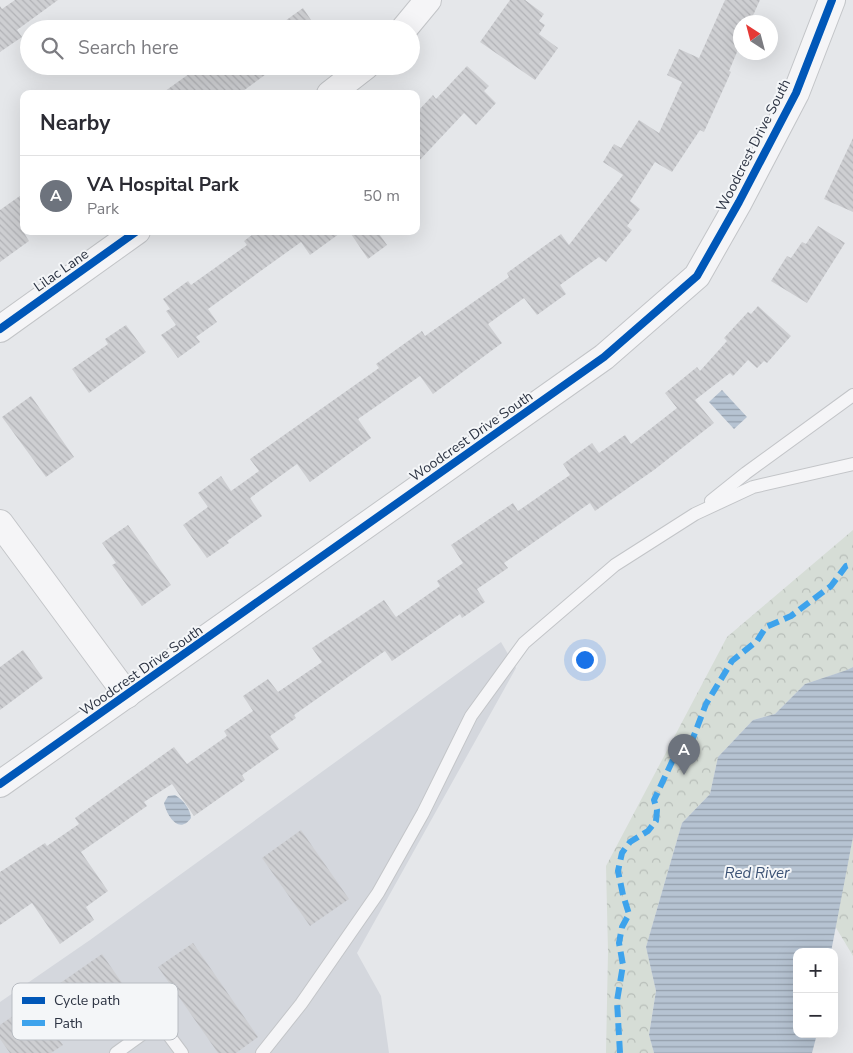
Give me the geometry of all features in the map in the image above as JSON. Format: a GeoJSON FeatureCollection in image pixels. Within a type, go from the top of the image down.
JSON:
{"type":"FeatureCollection","features":[{"type":"Feature","properties":{"kind":"street"},"geometry":{"type":"LineString","coordinates":[[411,20],[428,0]]}},
{"type":"Feature","properties":{"kind":"street","name":"Woodcrest Drive South"},"geometry":{"type":"LineString","coordinates":[[0,784],[604,357],[697,276],[739,202],[796,93],[832,0]]}},
{"type":"Feature","properties":{"kind":"street"},"geometry":{"type":"LineString","coordinates":[[335,90],[354,75]]}},
{"type":"Feature","properties":{"kind":"street","name":"Lilac Lane"},"geometry":{"type":"LineString","coordinates":[[0,329],[131,235]]}},
{"type":"Feature","properties":{"kind":"street"},"geometry":{"type":"LineString","coordinates":[[0,523],[127,695]]}},
{"type":"Feature","properties":{"kind":"lane"},"geometry":{"type":"LineString","coordinates":[[696,514],[746,473],[853,395]]}},
{"type":"Feature","properties":{"kind":"lane"},"geometry":{"type":"LineString","coordinates":[[262,1053],[301,1004],[378,893],[423,812],[472,716],[524,644],[615,565],[696,514],[753,487],[853,464]]}},
{"type":"Feature","properties":{"kind":"lane"},"geometry":{"type":"LineString","coordinates":[[116,1053],[134,1040]]}},
{"type":"Feature","properties":{"kind":"lane"},"geometry":{"type":"LineString","coordinates":[[172,1040],[182,1053]]}},
{"type":"Feature","properties":{"kind":"shaded area"},"geometry":{"type":"Polygon","coordinates":[[[501,642],[516,668],[357,953],[381,996],[389,1053],[0,1053],[0,1002],[12,994],[12,1040],[178,1040],[178,983],[28,983],[90,940],[501,642]]]}},
{"type":"Feature","properties":{"kind":"green space"},"geometry":{"type":"Polygon","coordinates":[[[853,530],[853,667],[805,684],[775,714],[753,720],[718,757],[710,794],[682,823],[646,947],[656,991],[649,1035],[654,1053],[606,1053],[608,952],[606,866],[727,637],[853,530]]]}},
{"type":"Feature","properties":{"kind":"green space"},"geometry":{"type":"Polygon","coordinates":[[[853,837],[853,956],[835,926],[853,837]]]}},
{"type":"Feature","properties":{"kind":"water"},"geometry":{"type":"Polygon","coordinates":[[[722,390],[747,417],[734,429],[709,402],[722,390]]]}},
{"type":"Feature","properties":{"kind":"water","name":"Red River"},"geometry":{"type":"Polygon","coordinates":[[[853,667],[853,837],[832,948],[793,948],[793,1038],[816,1038],[812,1053],[654,1053],[649,1035],[656,991],[646,947],[682,823],[710,794],[718,757],[753,720],[775,714],[805,684],[853,667]]]}},
{"type":"Feature","properties":{"kind":"water"},"geometry":{"type":"Polygon","coordinates":[[[175,795],[186,805],[191,818],[182,825],[174,822],[164,803],[168,796],[175,795]]]}},
{"type":"Feature","properties":{"kind":"building"},"geometry":{"type":"Polygon","coordinates":[[[15,0],[58,0],[31,20],[20,20],[20,28],[17,30],[20,38],[0,52],[0,6],[2,9],[15,0]]]}},
{"type":"Feature","properties":{"kind":"building"},"geometry":{"type":"Polygon","coordinates":[[[510,0],[525,0],[544,14],[539,21],[545,25],[539,34],[558,48],[535,80],[480,42],[510,0]]]}},
{"type":"Feature","properties":{"kind":"building"},"geometry":{"type":"Polygon","coordinates":[[[725,0],[760,0],[753,15],[733,15],[734,60],[729,71],[731,72],[704,132],[700,130],[672,172],[655,162],[630,201],[640,209],[627,226],[632,230],[606,262],[599,257],[560,285],[566,294],[537,315],[524,298],[488,324],[502,343],[433,394],[420,376],[358,419],[371,438],[310,482],[297,464],[250,498],[262,516],[207,558],[183,525],[208,507],[198,493],[221,476],[231,491],[259,471],[250,459],[379,368],[376,364],[422,331],[425,336],[509,277],[507,273],[561,234],[569,245],[623,175],[603,162],[614,144],[621,148],[639,120],[659,133],[682,82],[667,75],[679,49],[699,58],[725,0]]]}},
{"type":"Feature","properties":{"kind":"building"},"geometry":{"type":"Polygon","coordinates":[[[303,8],[311,20],[286,20],[303,8]]]}},
{"type":"Feature","properties":{"kind":"building"},"geometry":{"type":"Polygon","coordinates":[[[467,66],[489,86],[484,91],[496,103],[476,125],[464,113],[420,160],[420,109],[433,95],[436,99],[467,66]]]}},
{"type":"Feature","properties":{"kind":"building"},"geometry":{"type":"Polygon","coordinates":[[[187,75],[265,75],[244,90],[167,90],[187,75]]]}},
{"type":"Feature","properties":{"kind":"building"},"geometry":{"type":"Polygon","coordinates":[[[853,138],[853,212],[824,199],[853,138]]]}},
{"type":"Feature","properties":{"kind":"building"},"geometry":{"type":"Polygon","coordinates":[[[20,196],[20,235],[25,235],[29,241],[0,262],[0,210],[20,196]]]}},
{"type":"Feature","properties":{"kind":"building"},"geometry":{"type":"Polygon","coordinates":[[[818,226],[845,243],[807,303],[771,281],[787,256],[791,258],[802,242],[806,244],[818,226]]]}},
{"type":"Feature","properties":{"kind":"building"},"geometry":{"type":"Polygon","coordinates":[[[252,235],[338,235],[310,255],[301,242],[208,309],[217,322],[196,337],[200,342],[178,358],[161,335],[176,325],[166,311],[170,309],[163,299],[188,281],[191,285],[247,245],[244,241],[252,235]]]}},
{"type":"Feature","properties":{"kind":"building"},"geometry":{"type":"Polygon","coordinates":[[[352,235],[380,235],[387,245],[368,259],[352,235]]]}},
{"type":"Feature","properties":{"kind":"building"},"geometry":{"type":"Polygon","coordinates":[[[758,306],[791,336],[767,363],[764,361],[757,368],[748,360],[733,376],[730,373],[695,400],[714,423],[654,470],[595,511],[590,503],[504,563],[508,568],[477,589],[485,602],[462,618],[460,614],[392,661],[385,651],[294,715],[296,718],[270,736],[279,749],[242,775],[245,780],[194,816],[172,784],[144,802],[147,806],[81,852],[108,891],[86,907],[94,920],[60,944],[32,903],[0,925],[0,872],[45,843],[47,846],[79,824],[75,818],[174,747],[187,764],[227,736],[224,731],[253,711],[243,696],[268,679],[278,692],[322,662],[312,648],[384,600],[396,617],[440,586],[437,581],[463,563],[451,545],[513,503],[518,511],[570,475],[563,464],[592,443],[599,453],[625,435],[631,444],[677,408],[665,393],[697,367],[700,371],[727,341],[724,338],[748,312],[751,314],[758,306]]]}},
{"type":"Feature","properties":{"kind":"building"},"geometry":{"type":"Polygon","coordinates":[[[126,325],[146,352],[89,393],[72,369],[108,344],[105,339],[126,325]]]}},
{"type":"Feature","properties":{"kind":"building"},"geometry":{"type":"Polygon","coordinates":[[[31,396],[74,457],[46,477],[2,417],[31,396]]]}},
{"type":"Feature","properties":{"kind":"building"},"geometry":{"type":"Polygon","coordinates":[[[128,525],[171,585],[142,606],[112,565],[116,563],[102,543],[128,525]]]}},
{"type":"Feature","properties":{"kind":"building"},"geometry":{"type":"Polygon","coordinates":[[[23,650],[43,678],[0,710],[0,667],[23,650]]]}},
{"type":"Feature","properties":{"kind":"building"},"geometry":{"type":"Polygon","coordinates":[[[301,830],[349,899],[310,926],[262,858],[301,830]]]}},
{"type":"Feature","properties":{"kind":"building"},"geometry":{"type":"Polygon","coordinates":[[[193,943],[258,1037],[236,1053],[218,1053],[178,996],[178,983],[169,983],[158,967],[193,943]]]}},
{"type":"Feature","properties":{"kind":"building"},"geometry":{"type":"Polygon","coordinates":[[[102,954],[122,983],[60,983],[102,954]]]}},
{"type":"Feature","properties":{"kind":"building"},"geometry":{"type":"Polygon","coordinates":[[[12,1017],[12,1040],[59,1040],[63,1045],[51,1053],[10,1053],[0,1039],[0,1025],[12,1017]]]}},
{"type":"Feature","properties":{"kind":"marked path"},"geometry":{"type":"LineString","coordinates":[[620,1053],[617,1001],[623,965],[619,943],[622,927],[629,914],[618,871],[622,853],[630,842],[648,831],[656,821],[657,810],[654,800],[678,749],[693,738],[706,704],[732,661],[757,641],[766,627],[791,616],[831,586],[846,566],[853,564]]}},
{"type":"Feature","properties":{"kind":"cycle path"},"geometry":{"type":"LineString","coordinates":[[0,784],[604,357],[697,276],[739,202],[796,93],[832,0]]}},
{"type":"Feature","properties":{"kind":"cycle path"},"geometry":{"type":"LineString","coordinates":[[0,329],[131,235]]}},
{"type":"Feature","properties":{"kind":"place","name":"VA Hospital Park"},"geometry":{"type":"Point","coordinates":[684,775]}}]}
